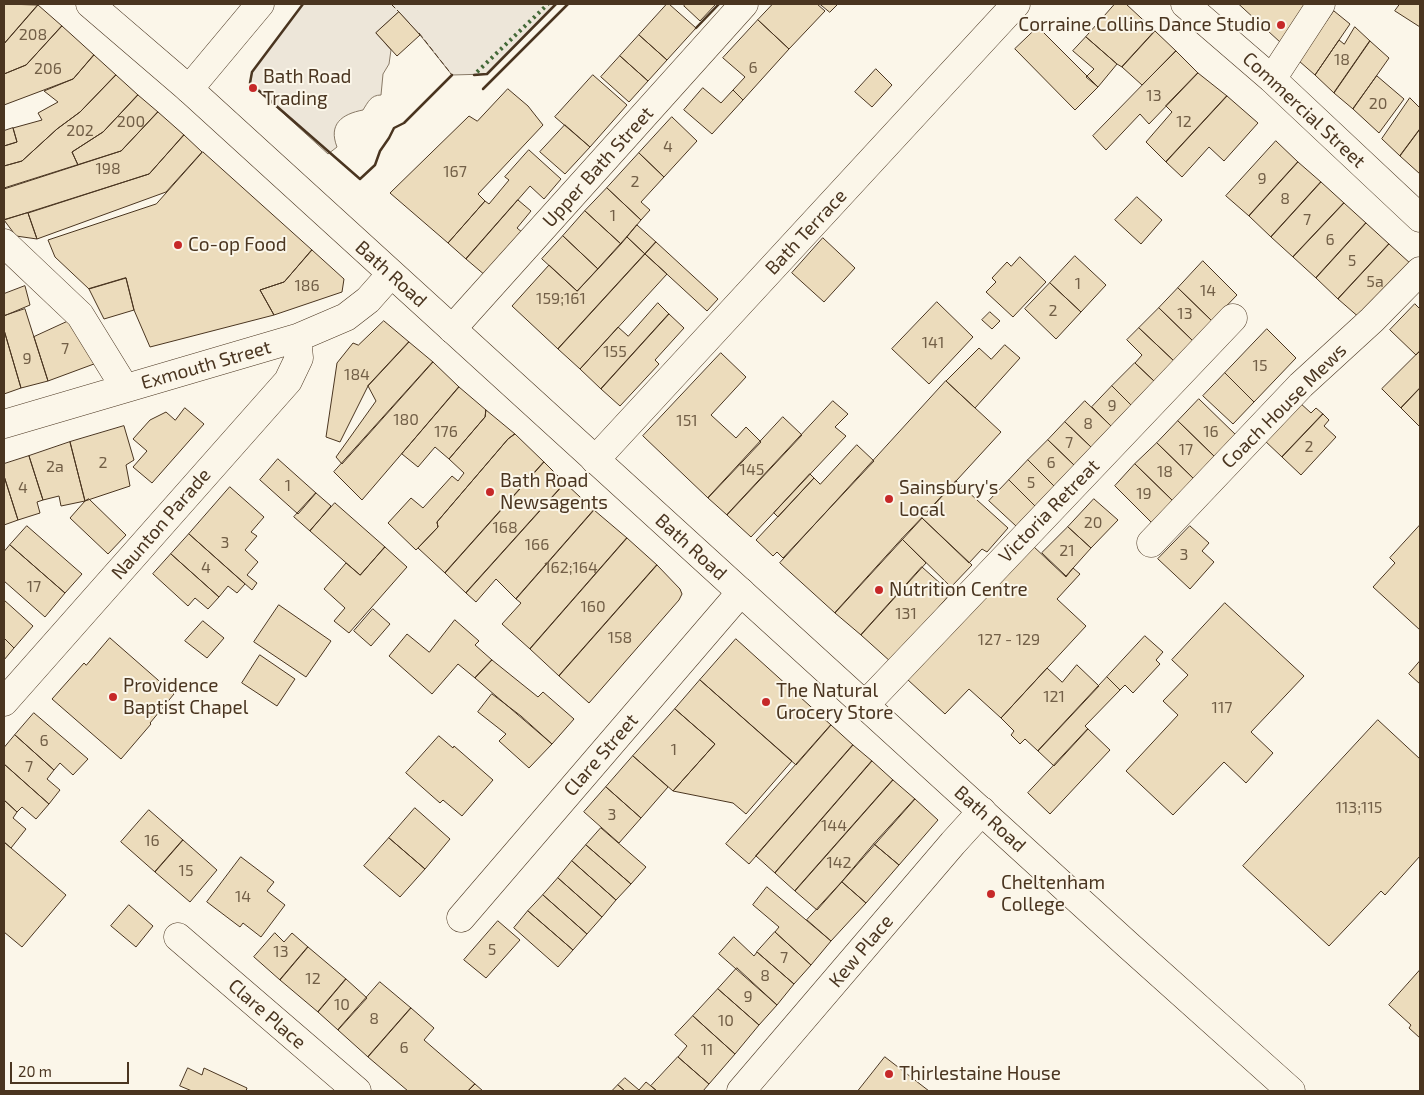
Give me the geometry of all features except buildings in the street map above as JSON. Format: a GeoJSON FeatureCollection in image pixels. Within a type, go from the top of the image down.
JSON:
{"type":"FeatureCollection","features":[{"type":"Feature","properties":{"kind":"street","name":"Bath Road"},"geometry":{"type":"LineString","coordinates":[[90,4],[189,89],[1249,1055],[1291,1091]]}},
{"type":"Feature","properties":{"kind":"street"},"geometry":{"type":"LineString","coordinates":[[189,89],[260,4]]}},
{"type":"Feature","properties":{"kind":"street","name":"Upper Bath Street"},"geometry":{"type":"LineString","coordinates":[[452,329],[744,4]]}},
{"type":"Feature","properties":{"kind":"street","name":"Bath Terrace"},"geometry":{"type":"LineString","coordinates":[[595,460],[1016,4]]}},
{"type":"Feature","properties":{"kind":"street","name":"Commercial Street"},"geometry":{"type":"LineString","coordinates":[[1185,4],[1272,79],[1420,218]]}},
{"type":"Feature","properties":{"kind":"street"},"geometry":{"type":"LineString","coordinates":[[1272,79],[1322,4]]}},
{"type":"Feature","properties":{"kind":"street"},"geometry":{"type":"LineString","coordinates":[[4,243],[80,315],[125,388]]}},
{"type":"Feature","properties":{"kind":"street","name":"Coach House Mews"},"geometry":{"type":"LineString","coordinates":[[1151,543],[1301,385],[1372,320],[1420,271]]}},
{"type":"Feature","properties":{"kind":"street","name":"Exmouth Street"},"geometry":{"type":"LineString","coordinates":[[4,424],[297,338],[346,317],[368,300],[391,274]]}},
{"type":"Feature","properties":{"kind":"street","name":"Victoria Retreat"},"geometry":{"type":"LineString","coordinates":[[865,705],[1233,318]]}},
{"type":"Feature","properties":{"kind":"street","name":"Naunton Parade"},"geometry":{"type":"LineString","coordinates":[[4,702],[288,381],[299,358],[297,338]]}},
{"type":"Feature","properties":{"kind":"street","name":"Clare Street"},"geometry":{"type":"LineString","coordinates":[[461,918],[741,592]]}},
{"type":"Feature","properties":{"kind":"street","name":"Kew Place"},"geometry":{"type":"LineString","coordinates":[[741,1091],[952,843],[982,811]]}},
{"type":"Feature","properties":{"kind":"street","name":"Clare Place"},"geometry":{"type":"LineString","coordinates":[[178,937],[357,1091]]}},
{"type":"Feature","properties":{"kind":"shaded area"},"geometry":{"type":"Polygon","coordinates":[[[303,4],[556,4],[487,74],[452,75],[399,12],[376,33],[391,50],[389,64],[383,74],[381,95],[372,98],[363,110],[349,114],[339,121],[334,132],[337,147],[328,154],[250,83],[252,72],[303,4]]]}},
{"type":"Feature","properties":{"kind":"hedge"},"geometry":{"type":"LineString","coordinates":[[477,72],[548,4]]}},
{"type":"Feature","properties":{"kind":"fence"},"geometry":{"type":"LineString","coordinates":[[391,4],[400,13]]}},
{"type":"Feature","properties":{"kind":"fence"},"geometry":{"type":"LineString","coordinates":[[419,33],[452,75]]}},
{"type":"Feature","properties":{"kind":"wall"},"geometry":{"type":"LineString","coordinates":[[303,4],[252,72],[250,83],[360,179],[375,165],[380,151],[394,128],[404,123],[452,75]]}},
{"type":"Feature","properties":{"kind":"wall"},"geometry":{"type":"LineString","coordinates":[[474,75],[487,74],[556,4]]}},
{"type":"Feature","properties":{"kind":"wall"},"geometry":{"type":"LineString","coordinates":[[483,89],[568,4]]}},
{"type":"Feature","properties":{"kind":"wall"},"geometry":{"type":"LineString","coordinates":[[696,28],[719,4]]}},
{"type":"Feature","properties":{"kind":"place","name":"Corraine Collins Dance Studio"},"geometry":{"type":"Point","coordinates":[1281,25]}},
{"type":"Feature","properties":{"kind":"place","name":"Bath Road Trading"},"geometry":{"type":"Point","coordinates":[253,88]}},
{"type":"Feature","properties":{"kind":"place","name":"Co-op Food"},"geometry":{"type":"Point","coordinates":[178,245]}},
{"type":"Feature","properties":{"kind":"place","name":"Bath Road Newsagents"},"geometry":{"type":"Point","coordinates":[490,492]}},
{"type":"Feature","properties":{"kind":"place","name":"Sainsbury's Local"},"geometry":{"type":"Point","coordinates":[889,499]}},
{"type":"Feature","properties":{"kind":"place","name":"Nutrition Centre"},"geometry":{"type":"Point","coordinates":[879,590]}},
{"type":"Feature","properties":{"kind":"place","name":"Providence Baptist Chapel"},"geometry":{"type":"Point","coordinates":[113,697]}},
{"type":"Feature","properties":{"kind":"place","name":"The Natural Grocery Store"},"geometry":{"type":"Point","coordinates":[766,702]}},
{"type":"Feature","properties":{"kind":"place","name":"Cheltenham College"},"geometry":{"type":"Point","coordinates":[991,894]}},
{"type":"Feature","properties":{"kind":"place","name":"Thirlestaine House"},"geometry":{"type":"Point","coordinates":[889,1074]}}]}
